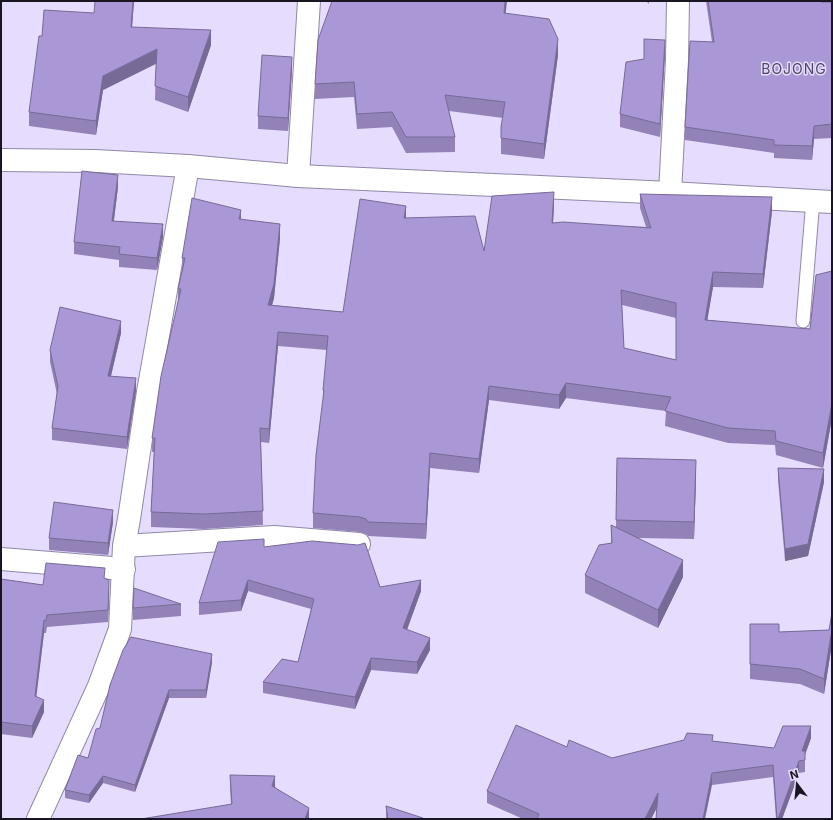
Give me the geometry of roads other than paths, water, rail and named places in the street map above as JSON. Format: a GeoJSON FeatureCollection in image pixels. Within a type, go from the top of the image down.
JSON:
{"type":"FeatureCollection","features":[{"type":"Feature","properties":{"kind":"street"},"geometry":{"type":"LineString","coordinates":[[298,176],[309,1]]}},
{"type":"Feature","properties":{"kind":"street"},"geometry":{"type":"LineString","coordinates":[[670,193],[678,1]]}},
{"type":"Feature","properties":{"kind":"street"},"geometry":{"type":"LineString","coordinates":[[1,160],[95,161],[188,166],[298,176],[822,201]]}},
{"type":"Feature","properties":{"kind":"street"},"geometry":{"type":"LineString","coordinates":[[38,819],[99,686],[120,629],[124,546],[148,392],[188,166]]}},
{"type":"Feature","properties":{"kind":"street"},"geometry":{"type":"LineString","coordinates":[[124,546],[274,537],[359,544]]}},
{"type":"Feature","properties":{"kind":"street"},"geometry":{"type":"LineString","coordinates":[[1,559],[124,569]]}},
{"type":"Feature","properties":{"kind":"lane"},"geometry":{"type":"LineString","coordinates":[[804,321],[822,201]]}},
{"type":"Feature","properties":{"kind":"district","name":"BOJONG"},"geometry":{"type":"Point","coordinates":[794,68]}}]}
